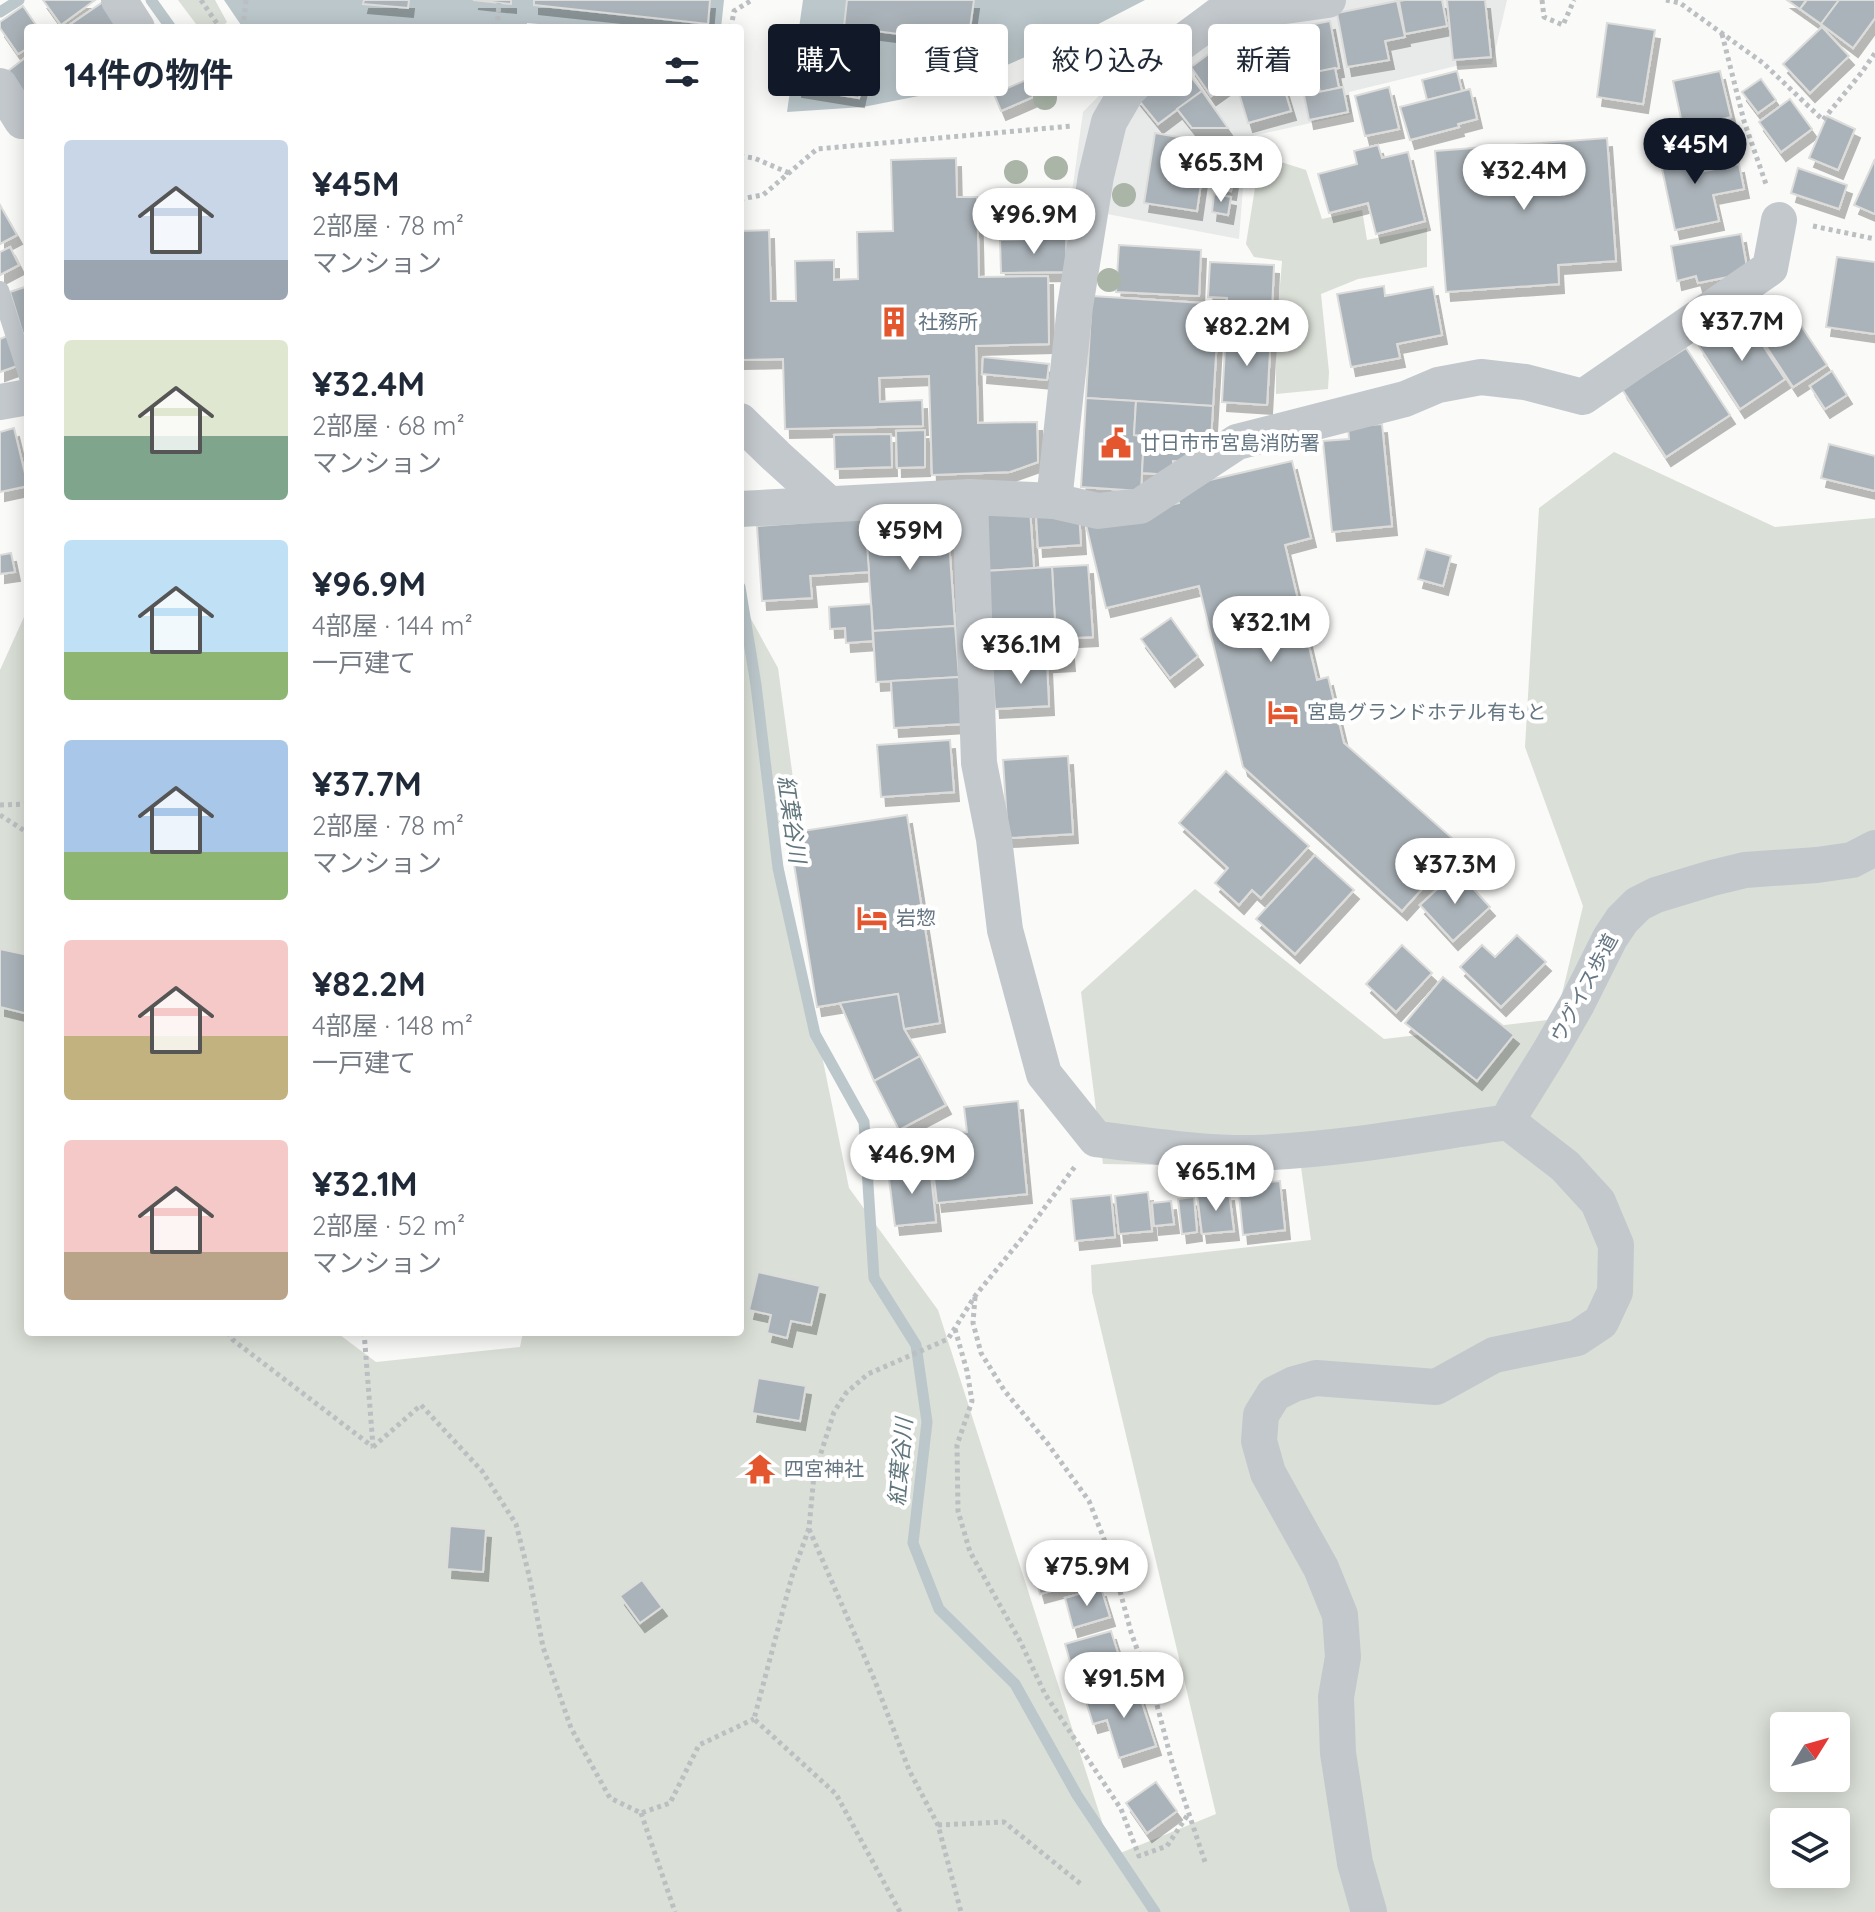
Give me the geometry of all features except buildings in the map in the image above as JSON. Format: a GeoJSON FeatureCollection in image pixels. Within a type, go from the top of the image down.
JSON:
{"type":"FeatureCollection","features":[{"type":"Feature","properties":{"kind":"street"},"geometry":{"type":"LineString","coordinates":[[119,0],[134,24]]}},
{"type":"Feature","properties":{"kind":"street"},"geometry":{"type":"LineString","coordinates":[[1054,501],[1075,307],[1096,176],[1109,122],[1127,91],[1159,59],[1223,7],[1328,0]]}},
{"type":"Feature","properties":{"kind":"street"},"geometry":{"type":"LineString","coordinates":[[0,86],[17,123]]}},
{"type":"Feature","properties":{"kind":"street"},"geometry":{"type":"LineString","coordinates":[[744,508],[970,497],[1054,501],[1098,511],[1140,506],[1237,442],[1405,399],[1438,385],[1481,377],[1525,382],[1583,397],[1770,268],[1779,220]]}},
{"type":"Feature","properties":{"kind":"street"},"geometry":{"type":"LineString","coordinates":[[0,402],[24,398]]}},
{"type":"Feature","properties":{"kind":"street"},"geometry":{"type":"LineString","coordinates":[[744,425],[829,504]]}},
{"type":"Feature","properties":{"kind":"street"},"geometry":{"type":"LineString","coordinates":[[970,497],[979,763],[994,839],[1005,930],[1044,1074],[1096,1139],[1177,1149],[1250,1153],[1312,1150],[1508,1122],[1565,1166],[1598,1202],[1616,1245],[1615,1292],[1601,1322],[1577,1338],[1494,1355],[1436,1387],[1316,1378],[1274,1394],[1261,1415],[1259,1441],[1268,1473],[1321,1568],[1340,1615],[1343,1657],[1336,1697],[1338,1753],[1355,1863],[1369,1912]]}},
{"type":"Feature","properties":{"kind":"street","name":"ウグイス歩道"},"geometry":{"type":"LineString","coordinates":[[1508,1122],[1577,1004],[1610,938],[1638,904],[1656,895],[1745,870],[1852,860],[1875,848]]}},
{"type":"Feature","properties":{"kind":"lane"},"geometry":{"type":"LineString","coordinates":[[0,290],[24,365]]}},
{"type":"Feature","properties":{"kind":"path"},"geometry":{"type":"LineString","coordinates":[[201,0],[217,24]]}},
{"type":"Feature","properties":{"kind":"path"},"geometry":{"type":"LineString","coordinates":[[243,24],[246,0]]}},
{"type":"Feature","properties":{"kind":"path"},"geometry":{"type":"LineString","coordinates":[[732,24],[734,11],[752,0]]}},
{"type":"Feature","properties":{"kind":"path"},"geometry":{"type":"LineString","coordinates":[[1542,0],[1544,17],[1563,25],[1574,0]]}},
{"type":"Feature","properties":{"kind":"path"},"geometry":{"type":"LineString","coordinates":[[1666,0],[1680,3],[1763,63],[1823,120],[1875,53]]}},
{"type":"Feature","properties":{"kind":"path"},"geometry":{"type":"LineString","coordinates":[[497,24],[499,3]]}},
{"type":"Feature","properties":{"kind":"path"},"geometry":{"type":"LineString","coordinates":[[1722,34],[1744,121],[1779,220],[1832,228],[1875,239]]}},
{"type":"Feature","properties":{"kind":"path"},"geometry":{"type":"LineString","coordinates":[[744,198],[763,195],[817,149],[1109,122]]}},
{"type":"Feature","properties":{"kind":"path"},"geometry":{"type":"LineString","coordinates":[[744,157],[789,173]]}},
{"type":"Feature","properties":{"kind":"path"},"geometry":{"type":"LineString","coordinates":[[0,805],[24,804]]}},
{"type":"Feature","properties":{"kind":"path"},"geometry":{"type":"LineString","coordinates":[[0,815],[24,830]]}},
{"type":"Feature","properties":{"kind":"path"},"geometry":{"type":"LineString","coordinates":[[373,1447],[421,1405],[482,1471],[516,1524],[543,1647],[571,1728],[610,1798],[641,1813],[670,1803],[699,1745],[754,1719],[792,1576],[809,1528],[814,1475],[834,1412],[846,1393],[868,1374],[948,1339],[975,1296],[1096,1139]]}},
{"type":"Feature","properties":{"kind":"path"},"geometry":{"type":"LineString","coordinates":[[975,1296],[973,1323],[981,1353],[1004,1390],[1089,1501],[1110,1554],[1131,1632],[1206,1865]]}},
{"type":"Feature","properties":{"kind":"path"},"geometry":{"type":"LineString","coordinates":[[955,1328],[972,1401],[957,1445],[958,1511],[970,1552],[1020,1641],[1045,1694],[1121,1809],[1139,1856],[1167,1846],[1189,1813]]}},
{"type":"Feature","properties":{"kind":"path"},"geometry":{"type":"LineString","coordinates":[[230,1336],[373,1447]]}},
{"type":"Feature","properties":{"kind":"path"},"geometry":{"type":"LineString","coordinates":[[364,1336],[373,1447]]}},
{"type":"Feature","properties":{"kind":"path"},"geometry":{"type":"LineString","coordinates":[[809,1528],[875,1681],[909,1770],[938,1825],[961,1912]]}},
{"type":"Feature","properties":{"kind":"path"},"geometry":{"type":"LineString","coordinates":[[754,1719],[836,1794],[900,1912]]}},
{"type":"Feature","properties":{"kind":"path"},"geometry":{"type":"LineString","coordinates":[[641,1813],[675,1912]]}},
{"type":"Feature","properties":{"kind":"path"},"geometry":{"type":"LineString","coordinates":[[938,1825],[1004,1822],[1082,1885]]}},
{"type":"Feature","properties":{"kind":"shaded area"},"geometry":{"type":"Polygon","coordinates":[[[178,0],[215,0],[227,22],[225,24],[196,24],[178,0]]]}},
{"type":"Feature","properties":{"kind":"shaded area"},"geometry":{"type":"Polygon","coordinates":[[[224,0],[724,0],[721,24],[240,24],[224,0]]]}},
{"type":"Feature","properties":{"kind":"shaded area"},"geometry":{"type":"Polygon","coordinates":[[[803,0],[1145,0],[1098,24],[1024,24],[1024,58],[1008,65],[1008,24],[896,24],[896,96],[919,96],[863,107],[787,112],[789,96],[880,96],[880,24],[800,24],[803,0]]]}},
{"type":"Feature","properties":{"kind":"shaded area"},"geometry":{"type":"Polygon","coordinates":[[[1208,0],[1507,0],[1492,64],[1456,66],[1349,92],[1352,114],[1247,137],[1239,239],[1070,207],[1083,112],[1099,96],[1192,96],[1192,24],[1178,24],[1208,0]]]}},
{"type":"Feature","properties":{"kind":"shaded area"},"geometry":{"type":"Polygon","coordinates":[[[1275,146],[1281,162],[1306,170],[1322,219],[1362,210],[1367,240],[1427,228],[1427,267],[1358,279],[1321,294],[1328,389],[1276,394],[1276,335],[1282,261],[1254,257],[1246,244],[1260,157],[1275,146]]]}},
{"type":"Feature","properties":{"kind":"shaded area"},"geometry":{"type":"Polygon","coordinates":[[[1614,452],[1775,527],[1875,518],[1875,1912],[0,1912],[0,670],[24,617],[24,1336],[341,1336],[376,1362],[520,1347],[522,1336],[744,1336],[744,606],[778,668],[798,815],[775,826],[849,1188],[938,1310],[1113,1856],[1216,1814],[1092,1292],[1091,1265],[1311,1240],[1301,1167],[1103,1164],[1081,992],[1195,889],[1384,1039],[1556,1019],[1583,906],[1525,747],[1539,508],[1614,452]]]}},
{"type":"Feature","properties":{"kind":"waterway"},"geometry":{"type":"LineString","coordinates":[[0,12],[19,0]]}},
{"type":"Feature","properties":{"kind":"waterway","name":"紅葉谷川"},"geometry":{"type":"LineString","coordinates":[[151,0],[168,24]]}},
{"type":"Feature","properties":{"kind":"waterway","name":"紅葉谷川"},"geometry":{"type":"LineString","coordinates":[[744,612],[778,868],[815,1034],[864,1122],[874,1278],[916,1345],[927,1422],[913,1543],[939,1609],[1015,1684],[1077,1795],[1155,1912]]}},
{"type":"Feature","properties":{"kind":"place","name":"社務所"},"geometry":{"type":"Point","coordinates":[894,322]}},
{"type":"Feature","properties":{"kind":"place","name":"廿日市市宮島消防署"},"geometry":{"type":"Point","coordinates":[1116,443]}},
{"type":"Feature","properties":{"kind":"place","name":"宮島グランドホテル有もと"},"geometry":{"type":"Point","coordinates":[1283,712]}},
{"type":"Feature","properties":{"kind":"place","name":"岩惣"},"geometry":{"type":"Point","coordinates":[872,918]}},
{"type":"Feature","properties":{"kind":"place","name":"四宮神社"},"geometry":{"type":"Point","coordinates":[760,1469]}}]}
